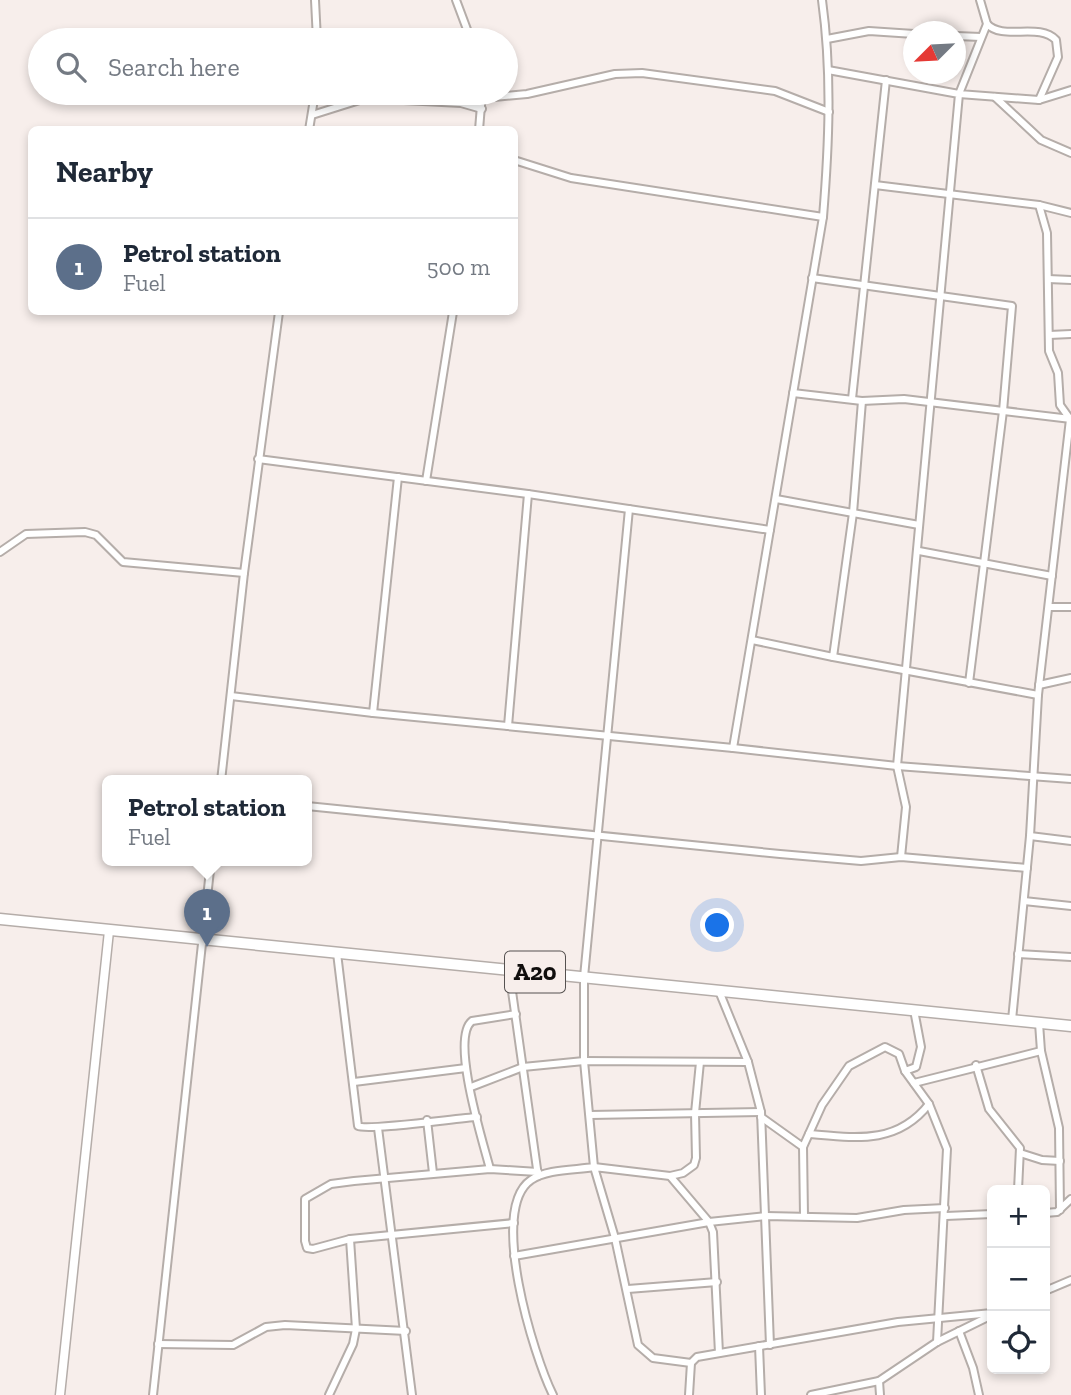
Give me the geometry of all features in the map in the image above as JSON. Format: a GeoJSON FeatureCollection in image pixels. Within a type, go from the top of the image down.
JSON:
{"type":"FeatureCollection","features":[{"type":"Feature","properties":{"kind":"main road","name":"A20"},"geometry":{"type":"LineString","coordinates":[[0,919],[1071,1026]]}},
{"type":"Feature","properties":{"kind":"street"},"geometry":{"type":"LineString","coordinates":[[315,0],[316,28]]}},
{"type":"Feature","properties":{"kind":"street"},"geometry":{"type":"LineString","coordinates":[[456,0],[466,28]]}},
{"type":"Feature","properties":{"kind":"street"},"geometry":{"type":"LineString","coordinates":[[733,748],[823,217],[829,112],[827,39],[822,0]]}},
{"type":"Feature","properties":{"kind":"street"},"geometry":{"type":"LineString","coordinates":[[980,0],[987,24],[996,30],[1048,34],[1056,40],[1058,57],[1039,100]]}},
{"type":"Feature","properties":{"kind":"street"},"geometry":{"type":"LineString","coordinates":[[901,857],[906,807],[897,766],[932,402],[938,296],[959,94],[987,24]]}},
{"type":"Feature","properties":{"kind":"street"},"geometry":{"type":"LineString","coordinates":[[827,39],[869,31],[903,33]]}},
{"type":"Feature","properties":{"kind":"street"},"geometry":{"type":"LineString","coordinates":[[966,36],[981,37]]}},
{"type":"Feature","properties":{"kind":"street"},"geometry":{"type":"LineString","coordinates":[[828,70],[959,94],[1039,100],[1071,90]]}},
{"type":"Feature","properties":{"kind":"street"},"geometry":{"type":"LineString","coordinates":[[518,94],[615,74],[652,73],[672,79],[790,94],[829,112]]}},
{"type":"Feature","properties":{"kind":"street"},"geometry":{"type":"LineString","coordinates":[[852,399],[886,80]]}},
{"type":"Feature","properties":{"kind":"street"},"geometry":{"type":"LineString","coordinates":[[994,96],[1041,141],[1071,153]]}},
{"type":"Feature","properties":{"kind":"street"},"geometry":{"type":"LineString","coordinates":[[310,126],[313,105]]}},
{"type":"Feature","properties":{"kind":"street"},"geometry":{"type":"LineString","coordinates":[[312,115],[344,105]]}},
{"type":"Feature","properties":{"kind":"street"},"geometry":{"type":"LineString","coordinates":[[468,105],[482,109]]}},
{"type":"Feature","properties":{"kind":"street"},"geometry":{"type":"LineString","coordinates":[[480,126],[482,105]]}},
{"type":"Feature","properties":{"kind":"street"},"geometry":{"type":"LineString","coordinates":[[518,161],[571,178],[823,217]]}},
{"type":"Feature","properties":{"kind":"street"},"geometry":{"type":"LineString","coordinates":[[875,185],[1039,205],[1071,213]]}},
{"type":"Feature","properties":{"kind":"street"},"geometry":{"type":"LineString","coordinates":[[1013,1020],[1030,836],[1038,695],[1070,419],[1060,405],[1058,373],[1050,356],[1047,233],[1039,205]]}},
{"type":"Feature","properties":{"kind":"street"},"geometry":{"type":"LineString","coordinates":[[812,278],[864,288],[1013,306],[1003,411],[969,684]]}},
{"type":"Feature","properties":{"kind":"street"},"geometry":{"type":"LineString","coordinates":[[1048,279],[1071,280]]}},
{"type":"Feature","properties":{"kind":"street"},"geometry":{"type":"LineString","coordinates":[[223,775],[244,573],[279,315]]}},
{"type":"Feature","properties":{"kind":"street"},"geometry":{"type":"LineString","coordinates":[[426,481],[453,315]]}},
{"type":"Feature","properties":{"kind":"street"},"geometry":{"type":"LineString","coordinates":[[1049,335],[1071,334]]}},
{"type":"Feature","properties":{"kind":"street"},"geometry":{"type":"LineString","coordinates":[[793,393],[862,401],[904,399],[1070,419]]}},
{"type":"Feature","properties":{"kind":"street"},"geometry":{"type":"LineString","coordinates":[[833,657],[853,513],[862,401]]}},
{"type":"Feature","properties":{"kind":"street"},"geometry":{"type":"LineString","coordinates":[[258,459],[528,494],[770,530]]}},
{"type":"Feature","properties":{"kind":"street"},"geometry":{"type":"LineString","coordinates":[[373,713],[398,477]]}},
{"type":"Feature","properties":{"kind":"street"},"geometry":{"type":"LineString","coordinates":[[508,726],[528,494]]}},
{"type":"Feature","properties":{"kind":"street"},"geometry":{"type":"LineString","coordinates":[[776,499],[919,525]]}},
{"type":"Feature","properties":{"kind":"street"},"geometry":{"type":"LineString","coordinates":[[629,509],[584,977],[583,1061],[594,1167],[628,1289],[638,1345],[645,1354],[661,1361],[691,1363]]}},
{"type":"Feature","properties":{"kind":"street"},"geometry":{"type":"LineString","coordinates":[[0,552],[26,534],[85,532],[96,535],[123,562],[244,573]]}},
{"type":"Feature","properties":{"kind":"street"},"geometry":{"type":"LineString","coordinates":[[919,551],[1052,576]]}},
{"type":"Feature","properties":{"kind":"street"},"geometry":{"type":"LineString","coordinates":[[1049,607],[1071,607]]}},
{"type":"Feature","properties":{"kind":"street"},"geometry":{"type":"LineString","coordinates":[[752,640],[969,684],[1038,695]]}},
{"type":"Feature","properties":{"kind":"street"},"geometry":{"type":"LineString","coordinates":[[1039,685],[1071,678]]}},
{"type":"Feature","properties":{"kind":"street"},"geometry":{"type":"LineString","coordinates":[[231,696],[897,766],[1071,779]]}},
{"type":"Feature","properties":{"kind":"street"},"geometry":{"type":"LineString","coordinates":[[312,806],[861,861],[901,857],[1027,868]]}},
{"type":"Feature","properties":{"kind":"street"},"geometry":{"type":"LineString","coordinates":[[1030,836],[1071,841]]}},
{"type":"Feature","properties":{"kind":"street"},"geometry":{"type":"LineString","coordinates":[[153,1395],[210,866]]}},
{"type":"Feature","properties":{"kind":"street"},"geometry":{"type":"LineString","coordinates":[[1024,901],[1071,906]]}},
{"type":"Feature","properties":{"kind":"street"},"geometry":{"type":"LineString","coordinates":[[60,1395],[109,931]]}},
{"type":"Feature","properties":{"kind":"street"},"geometry":{"type":"LineString","coordinates":[[337,953],[357,1124],[364,1129],[477,1116]]}},
{"type":"Feature","properties":{"kind":"street"},"geometry":{"type":"LineString","coordinates":[[1018,954],[1071,957]]}},
{"type":"Feature","properties":{"kind":"street"},"geometry":{"type":"LineString","coordinates":[[509,970],[538,1174]]}},
{"type":"Feature","properties":{"kind":"street"},"geometry":{"type":"LineString","coordinates":[[718,990],[748,1062],[761,1114],[770,1345]]}},
{"type":"Feature","properties":{"kind":"street"},"geometry":{"type":"LineString","coordinates":[[905,1071],[916,1067],[920,1053],[914,1010]]}},
{"type":"Feature","properties":{"kind":"street"},"geometry":{"type":"LineString","coordinates":[[490,1169],[466,1068],[467,1025],[472,1021],[516,1014]]}},
{"type":"Feature","properties":{"kind":"street"},"geometry":{"type":"LineString","coordinates":[[1039,1023],[1041,1051],[1056,1111],[1060,1210]]}},
{"type":"Feature","properties":{"kind":"street"},"geometry":{"type":"LineString","coordinates":[[804,1216],[803,1147],[809,1134],[836,1082],[861,1058],[889,1048],[899,1054],[905,1071],[929,1104],[946,1144],[937,1342]]}},
{"type":"Feature","properties":{"kind":"street"},"geometry":{"type":"LineString","coordinates":[[914,1083],[976,1065],[1041,1051]]}},
{"type":"Feature","properties":{"kind":"street"},"geometry":{"type":"LineString","coordinates":[[471,1087],[523,1067],[583,1061],[748,1062]]}},
{"type":"Feature","properties":{"kind":"street"},"geometry":{"type":"LineString","coordinates":[[514,1223],[350,1238],[313,1249],[307,1248],[305,1199],[331,1184],[490,1169],[538,1174],[594,1167],[670,1176],[694,1166],[700,1062]]}},
{"type":"Feature","properties":{"kind":"street"},"geometry":{"type":"LineString","coordinates":[[976,1065],[989,1110],[1020,1147],[1018,1185]]}},
{"type":"Feature","properties":{"kind":"street"},"geometry":{"type":"LineString","coordinates":[[354,1082],[466,1068]]}},
{"type":"Feature","properties":{"kind":"street"},"geometry":{"type":"LineString","coordinates":[[809,1134],[866,1139],[883,1137],[897,1132],[929,1104]]}},
{"type":"Feature","properties":{"kind":"street"},"geometry":{"type":"LineString","coordinates":[[590,1115],[761,1114],[803,1147]]}},
{"type":"Feature","properties":{"kind":"street"},"geometry":{"type":"LineString","coordinates":[[427,1120],[433,1173]]}},
{"type":"Feature","properties":{"kind":"street"},"geometry":{"type":"LineString","coordinates":[[378,1128],[394,1236],[412,1395]]}},
{"type":"Feature","properties":{"kind":"street"},"geometry":{"type":"LineString","coordinates":[[1020,1153],[1042,1160],[1060,1161]]}},
{"type":"Feature","properties":{"kind":"street"},"geometry":{"type":"LineString","coordinates":[[538,1174],[524,1187],[514,1223],[514,1256],[532,1343],[553,1395]]}},
{"type":"Feature","properties":{"kind":"street"},"geometry":{"type":"LineString","coordinates":[[670,1176],[709,1222],[718,1282],[719,1353]]}},
{"type":"Feature","properties":{"kind":"street"},"geometry":{"type":"LineString","coordinates":[[1050,1212],[1060,1210],[1071,1199]]}},
{"type":"Feature","properties":{"kind":"street"},"geometry":{"type":"LineString","coordinates":[[514,1256],[709,1222],[766,1216],[857,1218],[914,1209],[987,1214]]}},
{"type":"Feature","properties":{"kind":"street"},"geometry":{"type":"LineString","coordinates":[[329,1395],[353,1344],[356,1329],[350,1238]]}},
{"type":"Feature","properties":{"kind":"street"},"geometry":{"type":"LineString","coordinates":[[1050,1290],[1071,1280]]}},
{"type":"Feature","properties":{"kind":"street"},"geometry":{"type":"LineString","coordinates":[[628,1289],[718,1282]]}},
{"type":"Feature","properties":{"kind":"street"},"geometry":{"type":"LineString","coordinates":[[690,1395],[691,1363],[697,1357],[898,1322],[987,1314]]}},
{"type":"Feature","properties":{"kind":"street"},"geometry":{"type":"LineString","coordinates":[[811,1395],[879,1381],[937,1342],[987,1317]]}},
{"type":"Feature","properties":{"kind":"street"},"geometry":{"type":"LineString","coordinates":[[158,1344],[233,1345],[266,1327],[285,1325],[406,1331]]}},
{"type":"Feature","properties":{"kind":"street"},"geometry":{"type":"LineString","coordinates":[[959,1331],[973,1368],[979,1395]]}},
{"type":"Feature","properties":{"kind":"street"},"geometry":{"type":"LineString","coordinates":[[759,1346],[761,1395]]}},
{"type":"Feature","properties":{"kind":"street"},"geometry":{"type":"LineString","coordinates":[[879,1381],[880,1395]]}},
{"type":"Feature","properties":{"kind":"place","name":"Petrol station"},"geometry":{"type":"Point","coordinates":[207,947]}}]}
